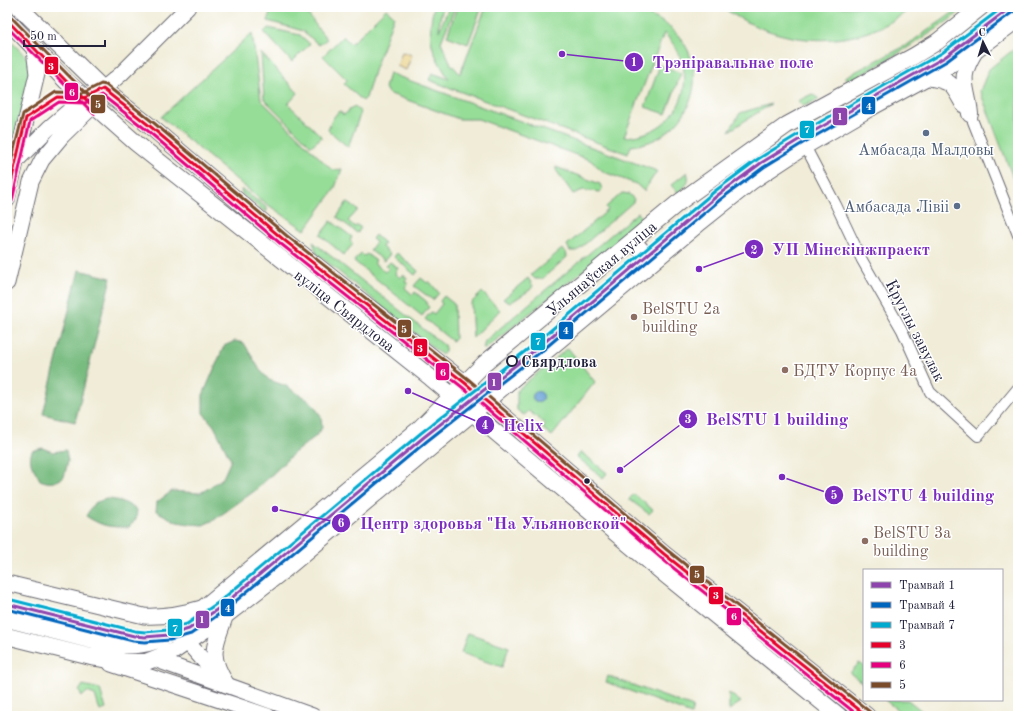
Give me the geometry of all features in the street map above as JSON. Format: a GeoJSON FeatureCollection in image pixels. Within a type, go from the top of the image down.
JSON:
{"type":"FeatureCollection","features":[{"type":"Feature","properties":{"kind":"main road","name":"вуліца Свярдлова"},"geometry":{"type":"LineString","coordinates":[[19,7],[103,89],[159,134],[284,240],[465,383],[664,554],[867,716]]}},
{"type":"Feature","properties":{"kind":"main road","name":"Ульянаўская вуліца"},"geometry":{"type":"LineString","coordinates":[[106,644],[138,645],[154,642],[173,633],[418,430],[484,364],[633,242],[678,203],[787,126],[920,53],[937,42],[981,7]]}},
{"type":"Feature","properties":{"kind":"main road","name":"Ульянаўская вуліца"},"geometry":{"type":"LineString","coordinates":[[7,636],[91,657],[125,662],[137,662],[154,659],[188,643],[283,571],[652,262],[752,182],[805,146],[976,51],[1018,19]]}},
{"type":"Feature","properties":{"kind":"main road","name":"вуліца Свярдлова"},"geometry":{"type":"LineString","coordinates":[[7,20],[88,102],[188,186],[472,412],[662,572],[839,716]]}},
{"type":"Feature","properties":{"kind":"main road"},"geometry":{"type":"LineString","coordinates":[[970,114],[964,74],[968,63],[976,51]]}},
{"type":"Feature","properties":{"kind":"main road"},"geometry":{"type":"LineString","coordinates":[[927,77],[940,79],[952,84],[970,114]]}},
{"type":"Feature","properties":{"kind":"main road"},"geometry":{"type":"LineString","coordinates":[[787,126],[805,146]]}},
{"type":"Feature","properties":{"kind":"main road"},"geometry":{"type":"LineString","coordinates":[[633,242],[652,262]]}},
{"type":"Feature","properties":{"kind":"main road"},"geometry":{"type":"LineString","coordinates":[[278,546],[278,560],[283,571]]}},
{"type":"Feature","properties":{"kind":"main road"},"geometry":{"type":"LineString","coordinates":[[225,616],[214,653],[217,670],[226,684]]}},
{"type":"Feature","properties":{"kind":"main road"},"geometry":{"type":"LineString","coordinates":[[7,619],[106,644],[154,659]]}},
{"type":"Feature","properties":{"kind":"street"},"geometry":{"type":"LineString","coordinates":[[11,159],[49,128],[88,102],[122,74],[188,7]]}},
{"type":"Feature","properties":{"kind":"street"},"geometry":{"type":"LineString","coordinates":[[7,200],[11,159],[37,74],[34,49]]}},
{"type":"Feature","properties":{"kind":"street"},"geometry":{"type":"LineString","coordinates":[[7,283],[31,182],[39,166],[53,146],[88,102]]}},
{"type":"Feature","properties":{"kind":"street"},"geometry":{"type":"LineString","coordinates":[[970,114],[1018,236]]}},
{"type":"Feature","properties":{"kind":"street","name":"Круглы завулак"},"geometry":{"type":"LineString","coordinates":[[805,146],[836,205],[862,260],[902,330],[930,392],[978,436],[1018,388]]}},
{"type":"Feature","properties":{"kind":"street"},"geometry":{"type":"LineString","coordinates":[[7,583],[144,616],[165,617],[182,614],[205,607]]}},
{"type":"Feature","properties":{"kind":"street"},"geometry":{"type":"LineString","coordinates":[[144,616],[188,643],[226,684]]}},
{"type":"Feature","properties":{"kind":"street"},"geometry":{"type":"LineString","coordinates":[[91,657],[268,716]]}},
{"type":"Feature","properties":{"kind":"street"},"geometry":{"type":"LineString","coordinates":[[154,659],[313,716]]}},
{"type":"Feature","properties":{"kind":"green space"},"geometry":{"type":"Polygon","coordinates":[[[271,7],[303,7],[327,39],[319,45],[303,31],[268,21],[271,7]]]}},
{"type":"Feature","properties":{"kind":"green space"},"geometry":{"type":"Polygon","coordinates":[[[434,7],[443,7],[439,31],[449,7],[455,7],[441,42],[451,64],[460,74],[486,7],[627,7],[665,23],[675,32],[687,49],[693,67],[694,85],[689,103],[680,119],[667,132],[651,141],[631,146],[628,154],[429,80],[432,73],[449,79],[438,61],[432,45],[432,18],[434,7]],[[664,33],[624,137],[644,134],[660,126],[673,114],[681,100],[684,83],[683,66],[676,49],[664,33]]]}},
{"type":"Feature","properties":{"kind":"green space"},"geometry":{"type":"Polygon","coordinates":[[[457,7],[482,7],[468,44],[447,36],[457,7]]]}},
{"type":"Feature","properties":{"kind":"green space"},"geometry":{"type":"Polygon","coordinates":[[[722,7],[912,7],[891,22],[868,32],[843,38],[818,40],[793,37],[768,31],[744,21],[722,7]]]}},
{"type":"Feature","properties":{"kind":"green space"},"geometry":{"type":"Polygon","coordinates":[[[961,7],[966,7],[938,28],[895,55],[850,81],[845,77],[907,45],[961,7]]]}},
{"type":"Feature","properties":{"kind":"green space"},"geometry":{"type":"Polygon","coordinates":[[[386,9],[394,16],[366,98],[363,101],[344,84],[347,80],[323,56],[343,36],[351,44],[386,9]]]}},
{"type":"Feature","properties":{"kind":"green space"},"geometry":{"type":"Polygon","coordinates":[[[268,28],[300,35],[310,44],[292,62],[264,32],[268,28]]]}},
{"type":"Feature","properties":{"kind":"green space"},"geometry":{"type":"Polygon","coordinates":[[[252,33],[261,100],[332,170],[342,169],[334,190],[305,230],[261,200],[161,117],[252,33]]]}},
{"type":"Feature","properties":{"kind":"green space"},"geometry":{"type":"Polygon","coordinates":[[[7,37],[30,61],[32,73],[12,145],[7,146],[7,37]]]}},
{"type":"Feature","properties":{"kind":"green space"},"geometry":{"type":"Polygon","coordinates":[[[1018,46],[1018,191],[980,91],[989,69],[1018,46]]]}},
{"type":"Feature","properties":{"kind":"green space"},"geometry":{"type":"Polygon","coordinates":[[[261,53],[298,93],[288,104],[322,137],[311,146],[264,99],[261,53]]]}},
{"type":"Feature","properties":{"kind":"green space"},"geometry":{"type":"Polygon","coordinates":[[[660,65],[681,73],[666,114],[645,107],[660,65]]]}},
{"type":"Feature","properties":{"kind":"green space"},"geometry":{"type":"Polygon","coordinates":[[[389,73],[657,171],[644,191],[636,184],[604,172],[590,160],[478,119],[459,119],[388,93],[385,88],[389,73]]]}},
{"type":"Feature","properties":{"kind":"green space"},"geometry":{"type":"Polygon","coordinates":[[[812,94],[819,99],[804,106],[798,101],[812,94]]]}},
{"type":"Feature","properties":{"kind":"green space"},"geometry":{"type":"Polygon","coordinates":[[[771,104],[729,131],[740,113],[771,104]]]}},
{"type":"Feature","properties":{"kind":"green space"},"geometry":{"type":"Polygon","coordinates":[[[354,106],[361,112],[348,147],[328,130],[333,118],[339,111],[344,115],[354,106]]]}},
{"type":"Feature","properties":{"kind":"green space"},"geometry":{"type":"Polygon","coordinates":[[[556,167],[600,184],[602,189],[600,192],[583,190],[573,194],[556,170],[556,167]]]}},
{"type":"Feature","properties":{"kind":"green space"},"geometry":{"type":"Polygon","coordinates":[[[687,172],[688,181],[678,193],[671,185],[687,172]]]}},
{"type":"Feature","properties":{"kind":"green space"},"geometry":{"type":"Polygon","coordinates":[[[241,190],[267,208],[267,211],[265,212],[242,194],[241,190]]]}},
{"type":"Feature","properties":{"kind":"green space"},"geometry":{"type":"Polygon","coordinates":[[[622,193],[629,194],[634,199],[633,202],[577,251],[570,251],[567,245],[608,210],[606,207],[622,193]]]}},
{"type":"Feature","properties":{"kind":"green space"},"geometry":{"type":"Polygon","coordinates":[[[347,202],[358,210],[348,221],[355,227],[357,225],[361,228],[357,233],[337,217],[347,202]]]}},
{"type":"Feature","properties":{"kind":"green space"},"geometry":{"type":"Polygon","coordinates":[[[638,212],[641,219],[635,229],[485,349],[483,349],[485,341],[638,212]]]}},
{"type":"Feature","properties":{"kind":"green space"},"geometry":{"type":"Polygon","coordinates":[[[331,221],[352,237],[350,241],[353,244],[344,255],[320,235],[331,221]]]}},
{"type":"Feature","properties":{"kind":"green space"},"geometry":{"type":"Polygon","coordinates":[[[375,235],[384,243],[382,247],[390,254],[384,261],[370,250],[376,242],[372,239],[375,235]]]}},
{"type":"Feature","properties":{"kind":"green space"},"geometry":{"type":"Polygon","coordinates":[[[313,242],[445,346],[445,352],[442,355],[317,254],[313,242]]]}},
{"type":"Feature","properties":{"kind":"green space"},"geometry":{"type":"Polygon","coordinates":[[[562,249],[566,252],[567,257],[542,279],[535,279],[531,275],[562,249]]]}},
{"type":"Feature","properties":{"kind":"green space"},"geometry":{"type":"Polygon","coordinates":[[[361,253],[364,256],[367,254],[376,261],[374,263],[385,272],[389,268],[386,266],[390,262],[398,268],[395,273],[400,278],[403,275],[407,278],[405,281],[408,284],[405,288],[413,295],[415,292],[427,302],[426,304],[429,307],[422,316],[354,261],[361,253]]]}},
{"type":"Feature","properties":{"kind":"green space"},"geometry":{"type":"Polygon","coordinates":[[[397,253],[418,271],[415,275],[394,257],[397,253]]]}},
{"type":"Feature","properties":{"kind":"green space"},"geometry":{"type":"Polygon","coordinates":[[[79,270],[111,278],[75,422],[43,414],[79,270]]]}},
{"type":"Feature","properties":{"kind":"green space"},"geometry":{"type":"Polygon","coordinates":[[[421,278],[427,283],[429,281],[439,293],[433,300],[414,286],[421,278]]]}},
{"type":"Feature","properties":{"kind":"green space"},"geometry":{"type":"Polygon","coordinates":[[[528,278],[533,286],[530,290],[510,303],[503,299],[528,278]]]}},
{"type":"Feature","properties":{"kind":"green space"},"geometry":{"type":"Polygon","coordinates":[[[482,292],[500,310],[473,338],[471,303],[482,292]]]}},
{"type":"Feature","properties":{"kind":"green space"},"geometry":{"type":"Polygon","coordinates":[[[444,296],[454,304],[455,339],[452,341],[425,319],[431,312],[434,314],[442,304],[440,301],[444,296]]]}},
{"type":"Feature","properties":{"kind":"green space"},"geometry":{"type":"Polygon","coordinates":[[[235,341],[244,343],[260,370],[269,380],[286,386],[311,402],[321,416],[322,428],[316,436],[294,453],[256,490],[214,520],[203,525],[177,522],[156,511],[157,502],[172,491],[199,493],[204,491],[223,478],[231,460],[214,426],[203,413],[203,395],[224,346],[235,341]]]}},
{"type":"Feature","properties":{"kind":"green space"},"geometry":{"type":"Polygon","coordinates":[[[568,348],[595,382],[552,436],[543,429],[545,424],[529,411],[524,415],[517,410],[517,390],[568,348]]]}},
{"type":"Feature","properties":{"kind":"green space"},"geometry":{"type":"Polygon","coordinates":[[[42,448],[53,452],[66,450],[68,461],[64,477],[58,481],[47,482],[40,480],[32,466],[30,459],[32,451],[42,448]]]}},
{"type":"Feature","properties":{"kind":"green space"},"geometry":{"type":"Polygon","coordinates":[[[581,452],[607,473],[603,478],[577,457],[581,452]]]}},
{"type":"Feature","properties":{"kind":"green space"},"geometry":{"type":"Polygon","coordinates":[[[634,494],[653,510],[649,514],[629,499],[634,494]]]}},
{"type":"Feature","properties":{"kind":"green space"},"geometry":{"type":"Polygon","coordinates":[[[106,499],[122,502],[137,510],[136,519],[129,527],[106,526],[86,516],[94,503],[106,499]]]}},
{"type":"Feature","properties":{"kind":"green space"},"geometry":{"type":"Polygon","coordinates":[[[468,633],[509,647],[502,667],[461,653],[468,633]]]}},
{"type":"Feature","properties":{"kind":"green space"},"geometry":{"type":"Polygon","coordinates":[[[859,663],[863,665],[863,683],[850,673],[859,663]]]}},
{"type":"Feature","properties":{"kind":"green space"},"geometry":{"type":"Polygon","coordinates":[[[608,676],[693,707],[691,714],[606,682],[608,676]]]}},
{"type":"Feature","properties":{"kind":"green space"},"geometry":{"type":"Polygon","coordinates":[[[83,685],[100,689],[106,709],[100,711],[95,695],[87,692],[82,697],[79,691],[83,685]]]}},
{"type":"Feature","properties":{"kind":"green space"},"geometry":{"type":"Polygon","coordinates":[[[729,693],[741,702],[729,710],[729,693]]]}},
{"type":"Feature","properties":{"kind":"green space"},"geometry":{"type":"Polygon","coordinates":[[[886,701],[909,701],[928,716],[905,716],[886,701]]]}},
{"type":"Feature","properties":{"kind":"sand"},"geometry":{"type":"Polygon","coordinates":[[[402,52],[412,55],[406,70],[397,66],[402,52]]]}},
{"type":"Feature","properties":{"kind":"water"},"geometry":{"type":"Polygon","coordinates":[[[538,391],[542,393],[544,397],[542,401],[538,403],[534,401],[532,397],[534,393],[538,391]]]}},
{"type":"Feature","properties":{"kind":"tram line","name":"7"},"geometry":{"type":"LineString","coordinates":[[8,599],[135,631],[145,632],[168,630],[187,624],[219,602],[421,433],[537,342],[715,191],[758,159],[797,135],[942,53],[1003,7]]}},
{"type":"Feature","properties":{"kind":"tram line","name":"1"},"geometry":{"type":"LineString","coordinates":[[7,604],[134,636],[145,637],[169,635],[189,629],[222,606],[424,437],[540,346],[718,195],[761,163],[800,139],[945,57],[1011,7]]}},
{"type":"Feature","properties":{"kind":"tram line","name":"4"},"geometry":{"type":"LineString","coordinates":[[7,609],[133,641],[145,642],[170,640],[191,634],[225,610],[427,441],[543,350],[721,199],[764,167],[803,143],[947,61],[1014,11]]}},
{"type":"Feature","properties":{"kind":"transit line","name":"5"},"geometry":{"type":"LineString","coordinates":[[11,17],[100,106]]}},
{"type":"Feature","properties":{"kind":"transit line","name":"3"},"geometry":{"type":"LineString","coordinates":[[7,20],[66,81],[97,110]]}},
{"type":"Feature","properties":{"kind":"transit line","name":"6"},"geometry":{"type":"LineString","coordinates":[[7,27],[94,114]]}},
{"type":"Feature","properties":{"kind":"transit line","name":"5"},"geometry":{"type":"LineString","coordinates":[[7,178],[23,114],[56,92],[83,93],[101,84],[106,85],[154,123],[287,236],[468,379],[667,550],[870,712]]}},
{"type":"Feature","properties":{"kind":"transit line","name":"3"},"geometry":{"type":"LineString","coordinates":[[7,200],[26,118],[58,97],[84,98],[103,89],[151,127],[284,240],[465,383],[664,554],[867,716]]}},
{"type":"Feature","properties":{"kind":"transit line","name":"6"},"geometry":{"type":"LineString","coordinates":[[12,201],[30,121],[59,102],[85,103],[102,95],[148,131],[281,244],[462,387],[661,558],[859,716]]}},
{"type":"Feature","properties":{"kind":"place","name":"Трэніравальнае поле"},"geometry":{"type":"Point","coordinates":[562,54]}},
{"type":"Feature","properties":{"kind":"place","name":"Амбасада Малдовы"},"geometry":{"type":"Point","coordinates":[926,133]}},
{"type":"Feature","properties":{"kind":"place","name":"Амбасада Лівіі"},"geometry":{"type":"Point","coordinates":[957,206]}},
{"type":"Feature","properties":{"kind":"place","name":"УП Мінскінжпраект"},"geometry":{"type":"Point","coordinates":[699,269]}},
{"type":"Feature","properties":{"kind":"place","name":"BelSTU 2a building"},"geometry":{"type":"Point","coordinates":[634,317]}},
{"type":"Feature","properties":{"kind":"place","name":"Свярдлова"},"geometry":{"type":"Point","coordinates":[512,361]}},
{"type":"Feature","properties":{"kind":"place","name":"БДТУ Корпус 4а"},"geometry":{"type":"Point","coordinates":[785,370]}},
{"type":"Feature","properties":{"kind":"place","name":"Helix"},"geometry":{"type":"Point","coordinates":[408,391]}},
{"type":"Feature","properties":{"kind":"place","name":"BelSTU 1 building"},"geometry":{"type":"Point","coordinates":[620,470]}},
{"type":"Feature","properties":{"kind":"place","name":"BelSTU 4 building"},"geometry":{"type":"Point","coordinates":[782,477]}},
{"type":"Feature","properties":{"kind":"place","name":"Центр здоровья \"На Ульяновской\""},"geometry":{"type":"Point","coordinates":[275,509]}},
{"type":"Feature","properties":{"kind":"place","name":"BelSTU 3a building"},"geometry":{"type":"Point","coordinates":[865,541]}}]}
